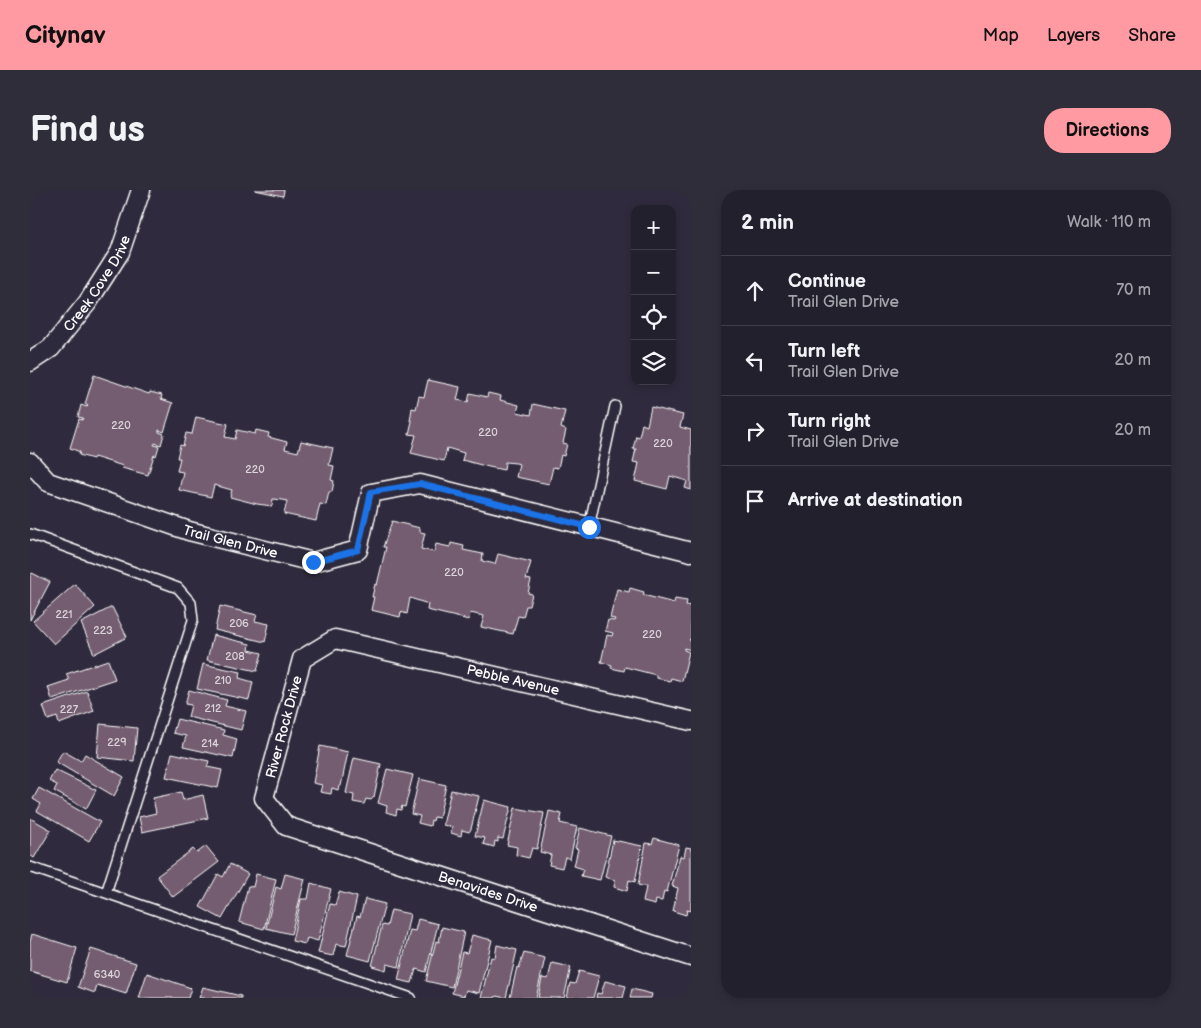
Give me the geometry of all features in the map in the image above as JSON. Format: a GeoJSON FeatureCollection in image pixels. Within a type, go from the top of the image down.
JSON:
{"type":"FeatureCollection","features":[{"type":"Feature","properties":{"kind":"street","name":"Creek Cove Drive"},"geometry":{"type":"LineString","coordinates":[[30,362],[51,348],[88,302],[120,252],[141,190]]}},
{"type":"Feature","properties":{"kind":"street","name":"Trail Glen Drive"},"geometry":{"type":"LineString","coordinates":[[30,462],[48,482],[189,531],[313,562],[358,550],[371,492],[420,484],[691,552]]}},
{"type":"Feature","properties":{"kind":"street","name":"Pebble Avenue"},"geometry":{"type":"LineString","coordinates":[[334,640],[691,722]]}},
{"type":"Feature","properties":{"kind":"street","name":"River Rock Drive"},"geometry":{"type":"LineString","coordinates":[[286,826],[264,798],[302,660],[334,640]]}},
{"type":"Feature","properties":{"kind":"street","name":"Benavides Drive"},"geometry":{"type":"LineString","coordinates":[[286,826],[691,957]]}},
{"type":"Feature","properties":{"kind":"lane"},"geometry":{"type":"LineString","coordinates":[[589,527],[616,406]]}},
{"type":"Feature","properties":{"kind":"lane"},"geometry":{"type":"LineString","coordinates":[[30,534],[178,588],[191,603],[193,620],[106,893]]}},
{"type":"Feature","properties":{"kind":"lane"},"geometry":{"type":"LineString","coordinates":[[30,867],[412,998]]}},
{"type":"Feature","properties":{"kind":"building"},"geometry":{"type":"Polygon","coordinates":[[[255,190],[284,190],[283,196],[255,190]]]}},
{"type":"Feature","properties":{"kind":"building"},"geometry":{"type":"Polygon","coordinates":[[[94,375],[149,394],[150,392],[162,395],[161,399],[173,403],[164,432],[159,430],[159,432],[164,434],[161,445],[155,443],[154,445],[159,446],[148,475],[122,468],[123,466],[94,457],[93,459],[79,455],[80,452],[70,448],[79,419],[82,420],[83,418],[78,417],[81,405],[88,406],[85,404],[94,375]]]}},
{"type":"Feature","properties":{"kind":"building"},"geometry":{"type":"Polygon","coordinates":[[[428,380],[460,387],[457,400],[468,402],[470,393],[487,397],[488,393],[501,396],[500,400],[519,405],[517,412],[531,415],[533,404],[565,411],[561,428],[566,430],[563,443],[567,444],[564,456],[561,455],[558,468],[553,467],[549,484],[516,477],[519,464],[516,463],[505,462],[504,470],[489,467],[462,460],[464,453],[447,448],[444,461],[411,453],[416,435],[409,434],[412,408],[416,409],[419,396],[424,397],[428,380]]]}},
{"type":"Feature","properties":{"kind":"building"},"geometry":{"type":"Polygon","coordinates":[[[651,407],[683,415],[680,427],[691,430],[691,490],[685,488],[687,481],[670,476],[667,489],[635,481],[639,463],[633,462],[636,449],[633,449],[636,436],[639,437],[642,424],[647,426],[651,407]]]}},
{"type":"Feature","properties":{"kind":"building"},"geometry":{"type":"Polygon","coordinates":[[[196,417],[228,424],[225,437],[235,439],[237,430],[255,434],[256,430],[269,433],[268,437],[287,442],[285,449],[298,452],[301,441],[333,448],[329,465],[334,466],[331,480],[334,481],[332,492],[329,492],[326,505],[320,504],[316,521],[284,514],[287,501],[283,500],[273,499],[272,506],[257,504],[230,497],[232,490],[214,485],[211,497],[179,490],[183,472],[177,471],[180,445],[183,446],[186,433],[192,434],[196,417]]]}},
{"type":"Feature","properties":{"kind":"building"},"geometry":{"type":"Polygon","coordinates":[[[392,521],[420,528],[420,532],[425,533],[421,549],[434,552],[436,544],[450,547],[451,543],[464,546],[463,550],[483,554],[482,561],[495,564],[498,554],[531,562],[526,579],[531,580],[528,593],[532,594],[529,606],[526,606],[523,617],[518,616],[513,634],[481,627],[484,616],[470,613],[469,620],[427,610],[428,604],[410,598],[407,614],[401,612],[400,617],[371,610],[375,584],[377,585],[386,547],[383,547],[392,521]]]}},
{"type":"Feature","properties":{"kind":"building"},"geometry":{"type":"Polygon","coordinates":[[[32,573],[50,582],[30,620],[30,577],[32,573]]]}},
{"type":"Feature","properties":{"kind":"building"},"geometry":{"type":"Polygon","coordinates":[[[75,584],[95,607],[54,644],[33,621],[75,584]]]}},
{"type":"Feature","properties":{"kind":"building"},"geometry":{"type":"Polygon","coordinates":[[[630,588],[644,592],[643,595],[674,603],[675,599],[687,601],[686,605],[691,606],[691,638],[689,640],[691,640],[691,650],[684,648],[684,650],[689,652],[682,681],[671,678],[670,681],[656,678],[656,675],[625,667],[624,671],[611,668],[612,665],[601,662],[607,635],[612,636],[613,633],[605,631],[608,620],[614,621],[615,619],[610,618],[617,589],[629,592],[630,588]]]}},
{"type":"Feature","properties":{"kind":"building"},"geometry":{"type":"Polygon","coordinates":[[[220,606],[257,615],[255,621],[269,624],[265,642],[215,630],[220,606]]]}},
{"type":"Feature","properties":{"kind":"building"},"geometry":{"type":"Polygon","coordinates":[[[112,607],[127,637],[94,654],[81,623],[112,607]]]}},
{"type":"Feature","properties":{"kind":"building"},"geometry":{"type":"Polygon","coordinates":[[[213,635],[250,644],[249,650],[262,653],[257,671],[207,660],[213,635]]]}},
{"type":"Feature","properties":{"kind":"building"},"geometry":{"type":"Polygon","coordinates":[[[108,660],[115,679],[52,700],[48,687],[69,680],[66,674],[108,660]]]}},
{"type":"Feature","properties":{"kind":"building"},"geometry":{"type":"Polygon","coordinates":[[[203,664],[241,672],[239,678],[253,682],[249,700],[197,689],[203,664]]]}},
{"type":"Feature","properties":{"kind":"building"},"geometry":{"type":"Polygon","coordinates":[[[189,690],[227,700],[225,706],[246,711],[241,730],[188,717],[191,705],[185,704],[189,690]]]}},
{"type":"Feature","properties":{"kind":"building"},"geometry":{"type":"Polygon","coordinates":[[[87,691],[94,711],[59,724],[57,717],[48,720],[43,706],[87,691]]]}},
{"type":"Feature","properties":{"kind":"building"},"geometry":{"type":"Polygon","coordinates":[[[177,719],[224,730],[223,735],[237,739],[233,758],[183,747],[186,736],[173,733],[177,719]]]}},
{"type":"Feature","properties":{"kind":"building"},"geometry":{"type":"Polygon","coordinates":[[[100,724],[137,728],[134,761],[97,757],[100,724]]]}},
{"type":"Feature","properties":{"kind":"building"},"geometry":{"type":"Polygon","coordinates":[[[320,746],[348,752],[341,786],[339,786],[338,790],[332,788],[331,794],[320,792],[322,785],[313,783],[320,746]]]}},
{"type":"Feature","properties":{"kind":"building"},"geometry":{"type":"Polygon","coordinates":[[[63,751],[81,761],[85,754],[124,777],[114,796],[56,762],[63,751]]]}},
{"type":"Feature","properties":{"kind":"building"},"geometry":{"type":"Polygon","coordinates":[[[172,753],[209,761],[207,767],[222,770],[218,788],[166,777],[172,753]]]}},
{"type":"Feature","properties":{"kind":"building"},"geometry":{"type":"Polygon","coordinates":[[[354,758],[381,764],[374,797],[371,800],[366,799],[364,804],[353,802],[354,795],[346,793],[354,758]]]}},
{"type":"Feature","properties":{"kind":"building"},"geometry":{"type":"Polygon","coordinates":[[[387,769],[413,775],[405,807],[402,806],[401,810],[397,809],[396,815],[386,812],[387,806],[378,803],[387,769]]]}},
{"type":"Feature","properties":{"kind":"building"},"geometry":{"type":"Polygon","coordinates":[[[55,770],[96,790],[86,809],[54,791],[57,785],[49,781],[55,770]]]}},
{"type":"Feature","properties":{"kind":"building"},"geometry":{"type":"Polygon","coordinates":[[[419,779],[446,785],[439,818],[434,817],[433,821],[431,820],[430,826],[418,823],[420,816],[411,814],[419,779]]]}},
{"type":"Feature","properties":{"kind":"building"},"geometry":{"type":"Polygon","coordinates":[[[39,788],[100,822],[89,841],[37,811],[41,804],[33,799],[39,788]]]}},
{"type":"Feature","properties":{"kind":"building"},"geometry":{"type":"Polygon","coordinates":[[[451,790],[479,796],[471,829],[469,832],[462,830],[461,836],[451,833],[452,827],[443,825],[451,790]]]}},
{"type":"Feature","properties":{"kind":"building"},"geometry":{"type":"Polygon","coordinates":[[[181,792],[183,800],[203,795],[208,818],[142,832],[139,817],[156,813],[153,798],[181,792]]]}},
{"type":"Feature","properties":{"kind":"building"},"geometry":{"type":"Polygon","coordinates":[[[484,800],[511,807],[503,839],[498,838],[498,842],[495,841],[494,847],[483,844],[485,838],[475,836],[484,800]]]}},
{"type":"Feature","properties":{"kind":"building"},"geometry":{"type":"Polygon","coordinates":[[[515,808],[544,813],[537,849],[532,848],[529,858],[516,855],[517,847],[507,845],[515,808]]]}},
{"type":"Feature","properties":{"kind":"building"},"geometry":{"type":"Polygon","coordinates":[[[549,811],[562,814],[560,823],[577,827],[570,859],[565,857],[562,868],[549,865],[551,855],[540,852],[549,811]]]}},
{"type":"Feature","properties":{"kind":"building"},"geometry":{"type":"Polygon","coordinates":[[[30,818],[51,830],[34,858],[30,855],[30,818]]]}},
{"type":"Feature","properties":{"kind":"building"},"geometry":{"type":"Polygon","coordinates":[[[580,828],[611,836],[600,880],[581,876],[583,869],[574,866],[578,849],[575,848],[580,828]]]}},
{"type":"Feature","properties":{"kind":"building"},"geometry":{"type":"Polygon","coordinates":[[[654,838],[679,845],[667,892],[664,891],[662,901],[656,900],[655,905],[643,902],[646,887],[638,885],[646,843],[652,844],[654,838]]]}},
{"type":"Feature","properties":{"kind":"building"},"geometry":{"type":"Polygon","coordinates":[[[613,840],[642,846],[635,882],[629,880],[627,891],[614,887],[615,880],[605,877],[613,840]]]}},
{"type":"Feature","properties":{"kind":"building"},"geometry":{"type":"Polygon","coordinates":[[[206,846],[219,862],[173,897],[157,876],[193,849],[197,853],[206,846]]]}},
{"type":"Feature","properties":{"kind":"building"},"geometry":{"type":"Polygon","coordinates":[[[686,847],[691,848],[691,911],[687,910],[686,915],[673,911],[678,888],[672,886],[680,856],[684,857],[686,847]]]}},
{"type":"Feature","properties":{"kind":"building"},"geometry":{"type":"Polygon","coordinates":[[[230,864],[248,874],[222,919],[200,907],[218,874],[223,877],[230,864]]]}},
{"type":"Feature","properties":{"kind":"building"},"geometry":{"type":"Polygon","coordinates":[[[256,874],[276,879],[264,929],[239,922],[248,886],[253,887],[256,874]]]}},
{"type":"Feature","properties":{"kind":"building"},"geometry":{"type":"Polygon","coordinates":[[[285,874],[305,879],[291,934],[266,928],[276,887],[281,889],[285,874]]]}},
{"type":"Feature","properties":{"kind":"building"},"geometry":{"type":"Polygon","coordinates":[[[311,883],[331,889],[318,941],[307,938],[305,944],[292,941],[301,899],[308,899],[311,883]]]}},
{"type":"Feature","properties":{"kind":"building"},"geometry":{"type":"Polygon","coordinates":[[[339,892],[357,897],[346,946],[336,944],[333,956],[318,953],[330,904],[335,905],[339,892]]]}},
{"type":"Feature","properties":{"kind":"building"},"geometry":{"type":"Polygon","coordinates":[[[365,899],[385,904],[370,961],[347,955],[357,916],[360,917],[365,899]]]}},
{"type":"Feature","properties":{"kind":"building"},"geometry":{"type":"Polygon","coordinates":[[[391,910],[410,914],[399,967],[387,964],[386,970],[372,966],[382,925],[387,926],[391,910]]]}},
{"type":"Feature","properties":{"kind":"building"},"geometry":{"type":"Polygon","coordinates":[[[418,919],[438,924],[426,972],[416,969],[412,983],[398,980],[410,930],[415,931],[418,919]]]}},
{"type":"Feature","properties":{"kind":"building"},"geometry":{"type":"Polygon","coordinates":[[[442,927],[464,932],[452,987],[426,981],[436,941],[439,942],[442,927]]]}},
{"type":"Feature","properties":{"kind":"building"},"geometry":{"type":"Polygon","coordinates":[[[32,934],[77,948],[67,982],[30,971],[30,942],[32,934]]]}},
{"type":"Feature","properties":{"kind":"building"},"geometry":{"type":"Polygon","coordinates":[[[472,935],[492,940],[479,993],[466,990],[464,996],[452,993],[462,952],[467,953],[472,935]]]}},
{"type":"Feature","properties":{"kind":"building"},"geometry":{"type":"Polygon","coordinates":[[[497,945],[517,950],[506,998],[496,996],[495,998],[481,998],[491,957],[495,958],[497,945]]]}},
{"type":"Feature","properties":{"kind":"building"},"geometry":{"type":"Polygon","coordinates":[[[91,949],[136,963],[126,994],[97,985],[95,993],[78,987],[91,949]]]}},
{"type":"Feature","properties":{"kind":"building"},"geometry":{"type":"Polygon","coordinates":[[[524,953],[545,958],[536,998],[510,998],[517,967],[519,968],[524,953]]]}},
{"type":"Feature","properties":{"kind":"building"},"geometry":{"type":"Polygon","coordinates":[[[552,963],[571,967],[564,998],[538,998],[542,978],[548,979],[552,963]]]}},
{"type":"Feature","properties":{"kind":"building"},"geometry":{"type":"Polygon","coordinates":[[[579,971],[599,976],[593,998],[567,998],[570,983],[575,984],[579,971]]]}},
{"type":"Feature","properties":{"kind":"building"},"geometry":{"type":"Polygon","coordinates":[[[147,973],[191,988],[188,998],[139,998],[147,973]]]}},
{"type":"Feature","properties":{"kind":"building"},"geometry":{"type":"Polygon","coordinates":[[[605,981],[626,986],[623,998],[596,998],[597,993],[601,994],[605,981]]]}},
{"type":"Feature","properties":{"kind":"building"},"geometry":{"type":"Polygon","coordinates":[[[203,987],[241,996],[241,998],[199,998],[203,987]]]}},
{"type":"Feature","properties":{"kind":"building"},"geometry":{"type":"Polygon","coordinates":[[[632,989],[652,994],[651,998],[630,998],[632,989]]]}},
{"type":"Feature","properties":{"kind":"route"},"geometry":{"type":"LineString","coordinates":[[313,562],[358,550],[371,492],[420,484],[589,527]]}}]}
